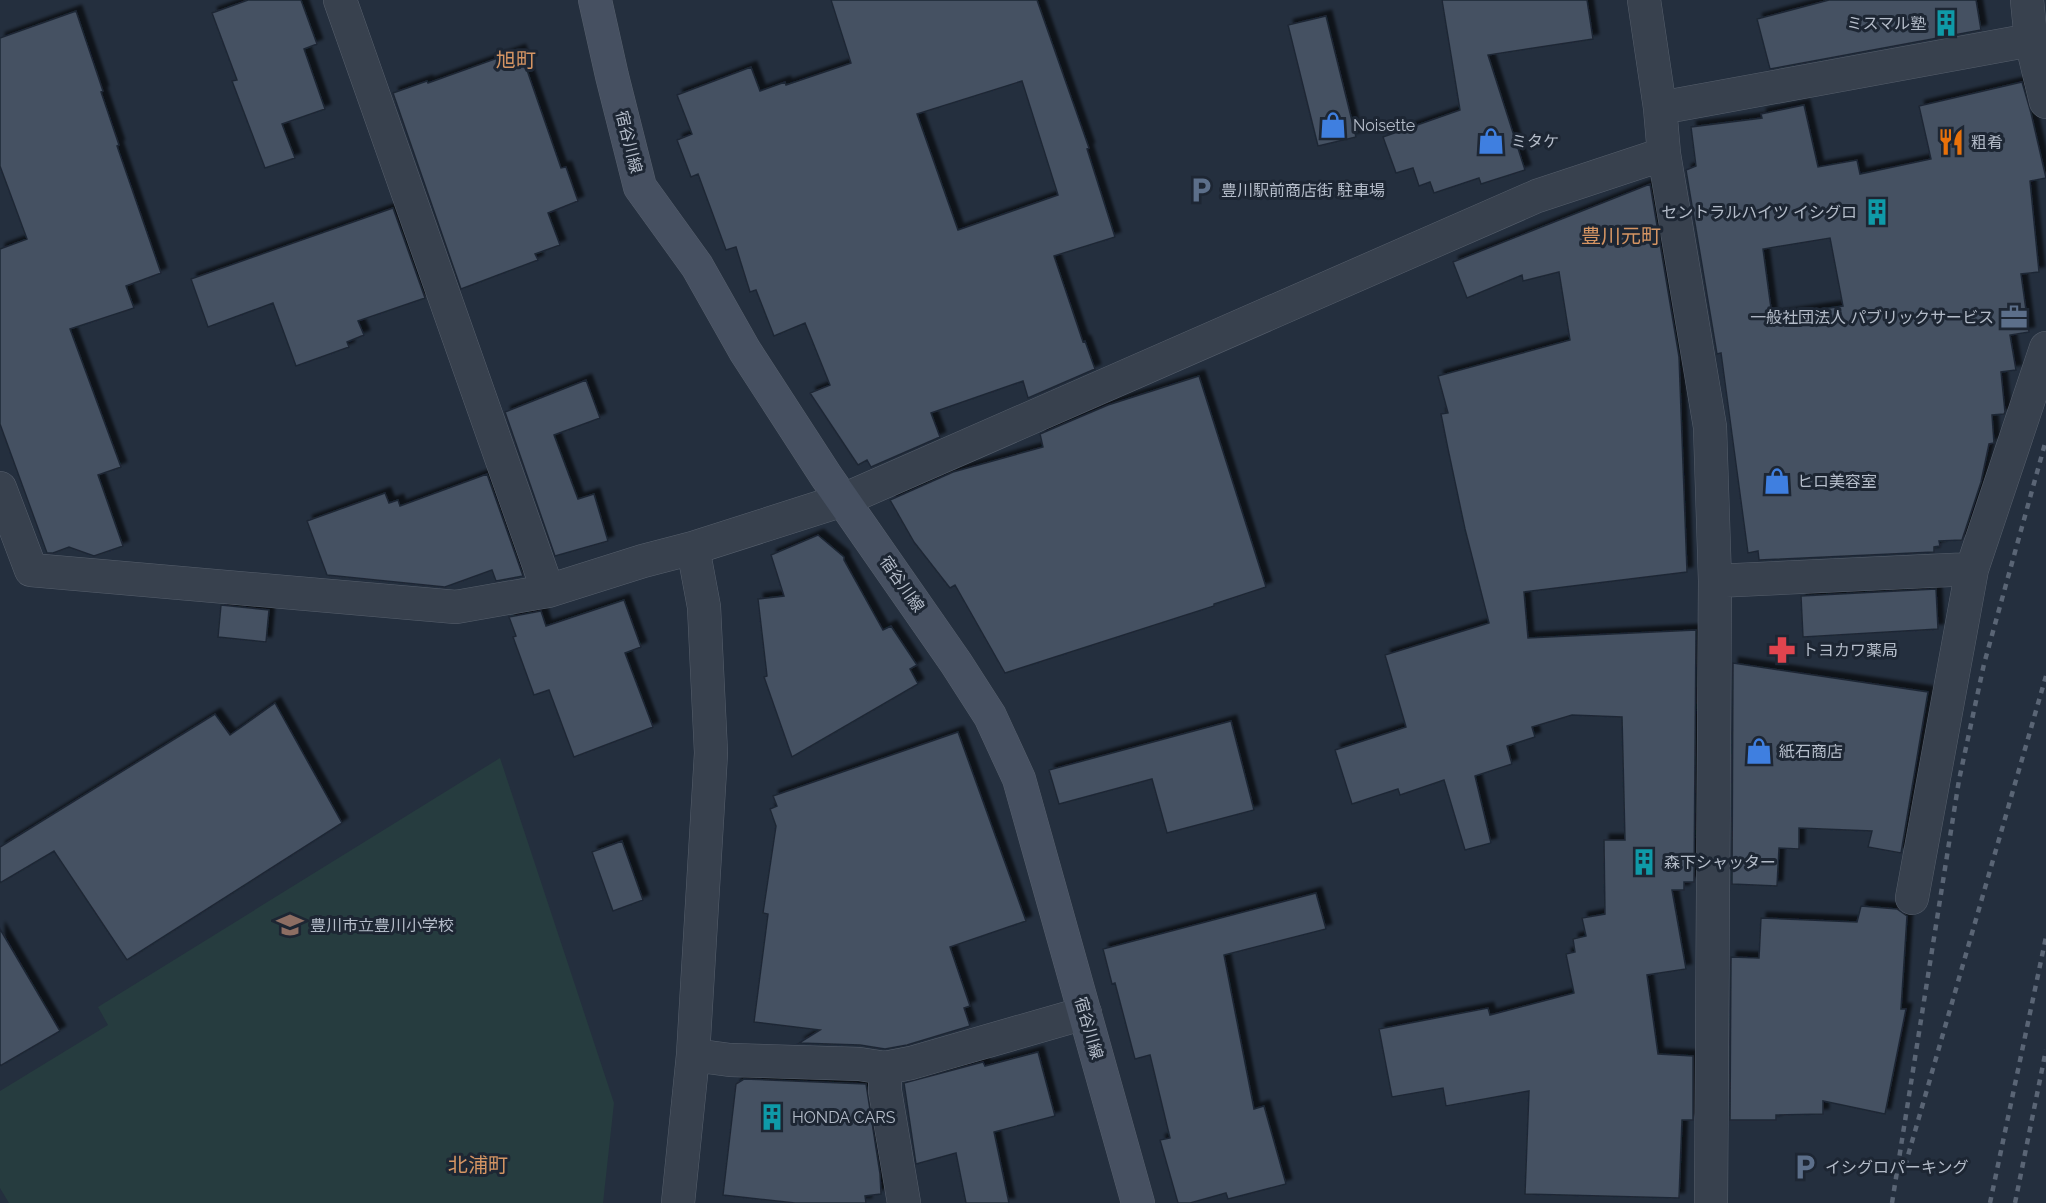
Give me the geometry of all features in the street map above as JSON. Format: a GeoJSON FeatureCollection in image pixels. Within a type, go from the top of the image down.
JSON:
{"type":"FeatureCollection","features":[{"type":"Feature","properties":{"kind":"main road","name":"宿谷川線"},"geometry":{"type":"LineString","coordinates":[[595,0],[640,187],[697,266],[745,351],[990,716],[1019,779],[1138,1203]]}},
{"type":"Feature","properties":{"kind":"street"},"geometry":{"type":"LineString","coordinates":[[340,0],[548,591]]}},
{"type":"Feature","properties":{"kind":"street"},"geometry":{"type":"LineString","coordinates":[[1644,0],[1660,108],[1664,154],[1710,427],[1715,581],[1712,1203]]}},
{"type":"Feature","properties":{"kind":"street"},"geometry":{"type":"LineString","coordinates":[[2027,0],[2031,40],[2046,102]]}},
{"type":"Feature","properties":{"kind":"street"},"geometry":{"type":"LineString","coordinates":[[1660,108],[2031,40]]}},
{"type":"Feature","properties":{"kind":"street"},"geometry":{"type":"LineString","coordinates":[[0,488],[31,570],[456,607],[548,591],[843,500],[1537,196],[1664,154]]}},
{"type":"Feature","properties":{"kind":"street"},"geometry":{"type":"LineString","coordinates":[[1912,898],[1972,569],[2046,348]]}},
{"type":"Feature","properties":{"kind":"street"},"geometry":{"type":"LineString","coordinates":[[678,1203],[693,1055],[711,753],[704,607],[693,548]]}},
{"type":"Feature","properties":{"kind":"street"},"geometry":{"type":"LineString","coordinates":[[1715,581],[1972,569]]}},
{"type":"Feature","properties":{"kind":"street"},"geometry":{"type":"LineString","coordinates":[[693,1055],[730,1060],[859,1064],[885,1068],[911,1063],[1085,1013]]}},
{"type":"Feature","properties":{"kind":"street"},"geometry":{"type":"LineString","coordinates":[[885,1068],[885,1091],[904,1203]]}},
{"type":"Feature","properties":{"kind":"green space"},"geometry":{"type":"Polygon","coordinates":[[[500,758],[614,1103],[603,1203],[9,1203],[0,1188],[0,1091],[108,1025],[98,1007],[500,758]]]}},
{"type":"Feature","properties":{"kind":"building"},"geometry":{"type":"Polygon","coordinates":[[[248,0],[301,0],[317,44],[304,49],[325,109],[282,124],[295,158],[265,168],[232,81],[237,80],[212,13],[248,0]]]}},
{"type":"Feature","properties":{"kind":"building"},"geometry":{"type":"Polygon","coordinates":[[[831,0],[1037,0],[1089,148],[1087,149],[1115,237],[1054,256],[1083,342],[1085,341],[1095,369],[1028,398],[1023,381],[931,413],[940,437],[871,467],[867,460],[858,465],[810,393],[830,385],[805,323],[774,336],[756,290],[750,292],[736,247],[726,250],[698,174],[691,177],[677,140],[692,134],[677,95],[751,67],[760,91],[785,82],[786,85],[851,63],[831,0]],[[1022,81],[917,114],[958,230],[1058,195],[1022,81]]]}},
{"type":"Feature","properties":{"kind":"building"},"geometry":{"type":"Polygon","coordinates":[[[1442,0],[1587,0],[1593,39],[1488,55],[1525,170],[1481,184],[1479,178],[1434,193],[1430,182],[1419,186],[1413,168],[1396,173],[1383,137],[1460,110],[1442,0]]]}},
{"type":"Feature","properties":{"kind":"building"},"geometry":{"type":"Polygon","coordinates":[[[1829,0],[1976,0],[1981,30],[1770,69],[1757,19],[1829,0]]]}},
{"type":"Feature","properties":{"kind":"building"},"geometry":{"type":"Polygon","coordinates":[[[76,11],[103,91],[101,92],[119,145],[117,146],[161,273],[126,286],[134,308],[70,329],[121,467],[98,475],[123,546],[94,556],[69,547],[47,553],[0,424],[0,249],[27,239],[0,166],[0,38],[76,11]]]}},
{"type":"Feature","properties":{"kind":"building"},"geometry":{"type":"Polygon","coordinates":[[[1326,16],[1356,137],[1318,146],[1288,25],[1326,16]]]}},
{"type":"Feature","properties":{"kind":"building"},"geometry":{"type":"Polygon","coordinates":[[[520,50],[561,168],[566,167],[578,201],[548,213],[560,245],[535,254],[538,260],[461,289],[393,93],[520,50]]]}},
{"type":"Feature","properties":{"kind":"building"},"geometry":{"type":"Polygon","coordinates":[[[2022,82],[2046,178],[2030,181],[2039,272],[2021,274],[2029,332],[2010,335],[2016,370],[2001,372],[2005,412],[1992,415],[1994,443],[1989,444],[1981,482],[1962,540],[1939,541],[1940,546],[1934,547],[1934,552],[1759,560],[1758,551],[1748,553],[1721,353],[1717,354],[1686,170],[1696,166],[1691,127],[1762,118],[1761,114],[1804,105],[1818,167],[1857,160],[1860,174],[1931,159],[1919,106],[2022,82]],[[1830,238],[1763,249],[1772,316],[1843,306],[1830,238]]]}},
{"type":"Feature","properties":{"kind":"building"},"geometry":{"type":"Polygon","coordinates":[[[1650,184],[1679,357],[1687,572],[1524,592],[1528,638],[1696,630],[1694,882],[1684,882],[1684,890],[1672,890],[1686,969],[1647,975],[1658,1054],[1693,1056],[1693,1120],[1682,1120],[1679,1198],[1525,1194],[1529,1091],[1446,1106],[1443,1088],[1392,1097],[1379,1029],[1488,1008],[1490,1015],[1574,993],[1566,954],[1575,952],[1573,939],[1586,936],[1582,918],[1605,914],[1604,840],[1625,840],[1622,717],[1572,715],[1532,727],[1535,737],[1507,746],[1512,764],[1475,776],[1491,843],[1465,850],[1444,780],[1400,795],[1398,789],[1352,804],[1335,750],[1406,727],[1385,655],[1489,623],[1465,529],[1448,449],[1441,414],[1448,413],[1438,376],[1570,340],[1559,272],[1523,281],[1522,275],[1467,298],[1453,262],[1650,184]]]}},
{"type":"Feature","properties":{"kind":"building"},"geometry":{"type":"Polygon","coordinates":[[[393,208],[425,298],[358,321],[364,335],[347,342],[349,347],[296,366],[273,303],[208,327],[191,279],[393,208]]]}},
{"type":"Feature","properties":{"kind":"building"},"geometry":{"type":"Polygon","coordinates":[[[1199,376],[1266,587],[1005,673],[955,585],[950,588],[914,542],[890,500],[953,472],[1043,447],[1040,434],[1108,405],[1199,376]]]}},
{"type":"Feature","properties":{"kind":"building"},"geometry":{"type":"Polygon","coordinates":[[[586,380],[600,418],[554,435],[578,499],[594,494],[608,541],[555,556],[505,412],[586,380]]]}},
{"type":"Feature","properties":{"kind":"building"},"geometry":{"type":"Polygon","coordinates":[[[487,474],[523,576],[496,581],[492,570],[445,587],[327,575],[307,521],[385,493],[389,503],[398,500],[400,506],[487,474]]]}},
{"type":"Feature","properties":{"kind":"building"},"geometry":{"type":"Polygon","coordinates":[[[818,535],[844,557],[883,630],[891,626],[917,665],[910,669],[918,684],[792,757],[764,677],[767,676],[758,599],[784,596],[771,555],[818,535]]]}},
{"type":"Feature","properties":{"kind":"building"},"geometry":{"type":"Polygon","coordinates":[[[1936,589],[1938,629],[1803,637],[1801,596],[1936,589]]]}},
{"type":"Feature","properties":{"kind":"building"},"geometry":{"type":"Polygon","coordinates":[[[624,600],[641,647],[625,653],[653,727],[574,757],[549,690],[534,695],[513,637],[516,636],[509,617],[541,611],[546,626],[624,600]]]}},
{"type":"Feature","properties":{"kind":"building"},"geometry":{"type":"Polygon","coordinates":[[[221,605],[269,610],[266,642],[218,637],[221,605]]]}},
{"type":"Feature","properties":{"kind":"building"},"geometry":{"type":"Polygon","coordinates":[[[1733,663],[1928,692],[1901,853],[1868,847],[1872,831],[1799,828],[1799,849],[1779,848],[1777,886],[1732,884],[1733,663]]]}},
{"type":"Feature","properties":{"kind":"building"},"geometry":{"type":"Polygon","coordinates":[[[275,703],[342,823],[127,960],[54,851],[0,883],[0,847],[215,714],[230,735],[275,703]]]}},
{"type":"Feature","properties":{"kind":"building"},"geometry":{"type":"Polygon","coordinates":[[[1231,721],[1254,810],[1167,833],[1152,779],[1059,804],[1049,770],[1231,721]]]}},
{"type":"Feature","properties":{"kind":"building"},"geometry":{"type":"Polygon","coordinates":[[[958,732],[1026,921],[950,947],[970,1006],[964,1008],[970,1026],[907,1045],[885,1049],[860,1045],[799,1043],[820,1030],[754,1022],[768,914],[763,913],[776,826],[770,809],[777,806],[773,796],[958,732]]]}},
{"type":"Feature","properties":{"kind":"building"},"geometry":{"type":"Polygon","coordinates":[[[622,841],[643,900],[613,911],[592,852],[622,841]]]}},
{"type":"Feature","properties":{"kind":"building"},"geometry":{"type":"Polygon","coordinates":[[[1316,893],[1326,929],[1224,955],[1254,1109],[1264,1106],[1286,1184],[1228,1199],[1226,1193],[1190,1203],[1178,1203],[1160,1140],[1170,1138],[1150,1055],[1135,1059],[1115,983],[1112,984],[1103,949],[1316,893]]]}},
{"type":"Feature","properties":{"kind":"building"},"geometry":{"type":"Polygon","coordinates":[[[1861,906],[1897,909],[1907,916],[1901,1009],[1906,1009],[1885,1114],[1823,1101],[1823,1114],[1776,1115],[1776,1120],[1730,1120],[1731,957],[1759,958],[1761,918],[1857,922],[1861,906]]]}},
{"type":"Feature","properties":{"kind":"building"},"geometry":{"type":"Polygon","coordinates":[[[0,929],[60,1031],[0,1066],[0,929]]]}},
{"type":"Feature","properties":{"kind":"building"},"geometry":{"type":"Polygon","coordinates":[[[1038,1052],[1055,1116],[994,1132],[1009,1203],[966,1203],[956,1153],[916,1164],[904,1083],[983,1062],[985,1066],[1038,1052]]]}},
{"type":"Feature","properties":{"kind":"building"},"geometry":{"type":"Polygon","coordinates":[[[744,1079],[866,1084],[881,1194],[865,1196],[866,1203],[795,1203],[723,1195],[736,1084],[744,1079]]]}},
{"type":"Feature","properties":{"kind":"railway"},"geometry":{"type":"LineString","coordinates":[[1892,1203],[1959,780],[1984,664],[2046,440]]}},
{"type":"Feature","properties":{"kind":"railway"},"geometry":{"type":"LineString","coordinates":[[1905,1166],[2046,676]]}},
{"type":"Feature","properties":{"kind":"railway"},"geometry":{"type":"LineString","coordinates":[[1990,1203],[2046,937]]}},
{"type":"Feature","properties":{"kind":"railway"},"geometry":{"type":"LineString","coordinates":[[2015,1203],[2046,1050]]}},
{"type":"Feature","properties":{"kind":"place","name":"ミスマル塾"},"geometry":{"type":"Point","coordinates":[1946,23]}},
{"type":"Feature","properties":{"kind":"place","name":"Noisette"},"geometry":{"type":"Point","coordinates":[1333,125]}},
{"type":"Feature","properties":{"kind":"place","name":"ミタケ"},"geometry":{"type":"Point","coordinates":[1491,141]}},
{"type":"Feature","properties":{"kind":"place","name":"粗肴"},"geometry":{"type":"Point","coordinates":[1951,142]}},
{"type":"Feature","properties":{"kind":"place","name":"豊川駅前商店街 駐車場"},"geometry":{"type":"Point","coordinates":[1201,190]}},
{"type":"Feature","properties":{"kind":"place","name":"セントラルハイツ イシグロ"},"geometry":{"type":"Point","coordinates":[1877,212]}},
{"type":"Feature","properties":{"kind":"place","name":"一般社団法人 パブリックサービス"},"geometry":{"type":"Point","coordinates":[2014,317]}},
{"type":"Feature","properties":{"kind":"place","name":"ヒロ美容室"},"geometry":{"type":"Point","coordinates":[1777,481]}},
{"type":"Feature","properties":{"kind":"place","name":"トヨカワ薬局"},"geometry":{"type":"Point","coordinates":[1782,650]}},
{"type":"Feature","properties":{"kind":"place","name":"紙石商店"},"geometry":{"type":"Point","coordinates":[1759,751]}},
{"type":"Feature","properties":{"kind":"place","name":"森下シャッター"},"geometry":{"type":"Point","coordinates":[1644,862]}},
{"type":"Feature","properties":{"kind":"place","name":"豊川市立豊川小学校"},"geometry":{"type":"Point","coordinates":[290,925]}},
{"type":"Feature","properties":{"kind":"place","name":"HONDA CARS"},"geometry":{"type":"Point","coordinates":[772,1117]}},
{"type":"Feature","properties":{"kind":"place","name":"イシグロパーキング"},"geometry":{"type":"Point","coordinates":[1805,1167]}},
{"type":"Feature","properties":{"kind":"district","name":"旭町"},"geometry":{"type":"Point","coordinates":[516,60]}},
{"type":"Feature","properties":{"kind":"district","name":"豊川元町"},"geometry":{"type":"Point","coordinates":[1621,236]}},
{"type":"Feature","properties":{"kind":"district","name":"北浦町"},"geometry":{"type":"Point","coordinates":[478,1165]}}]}
